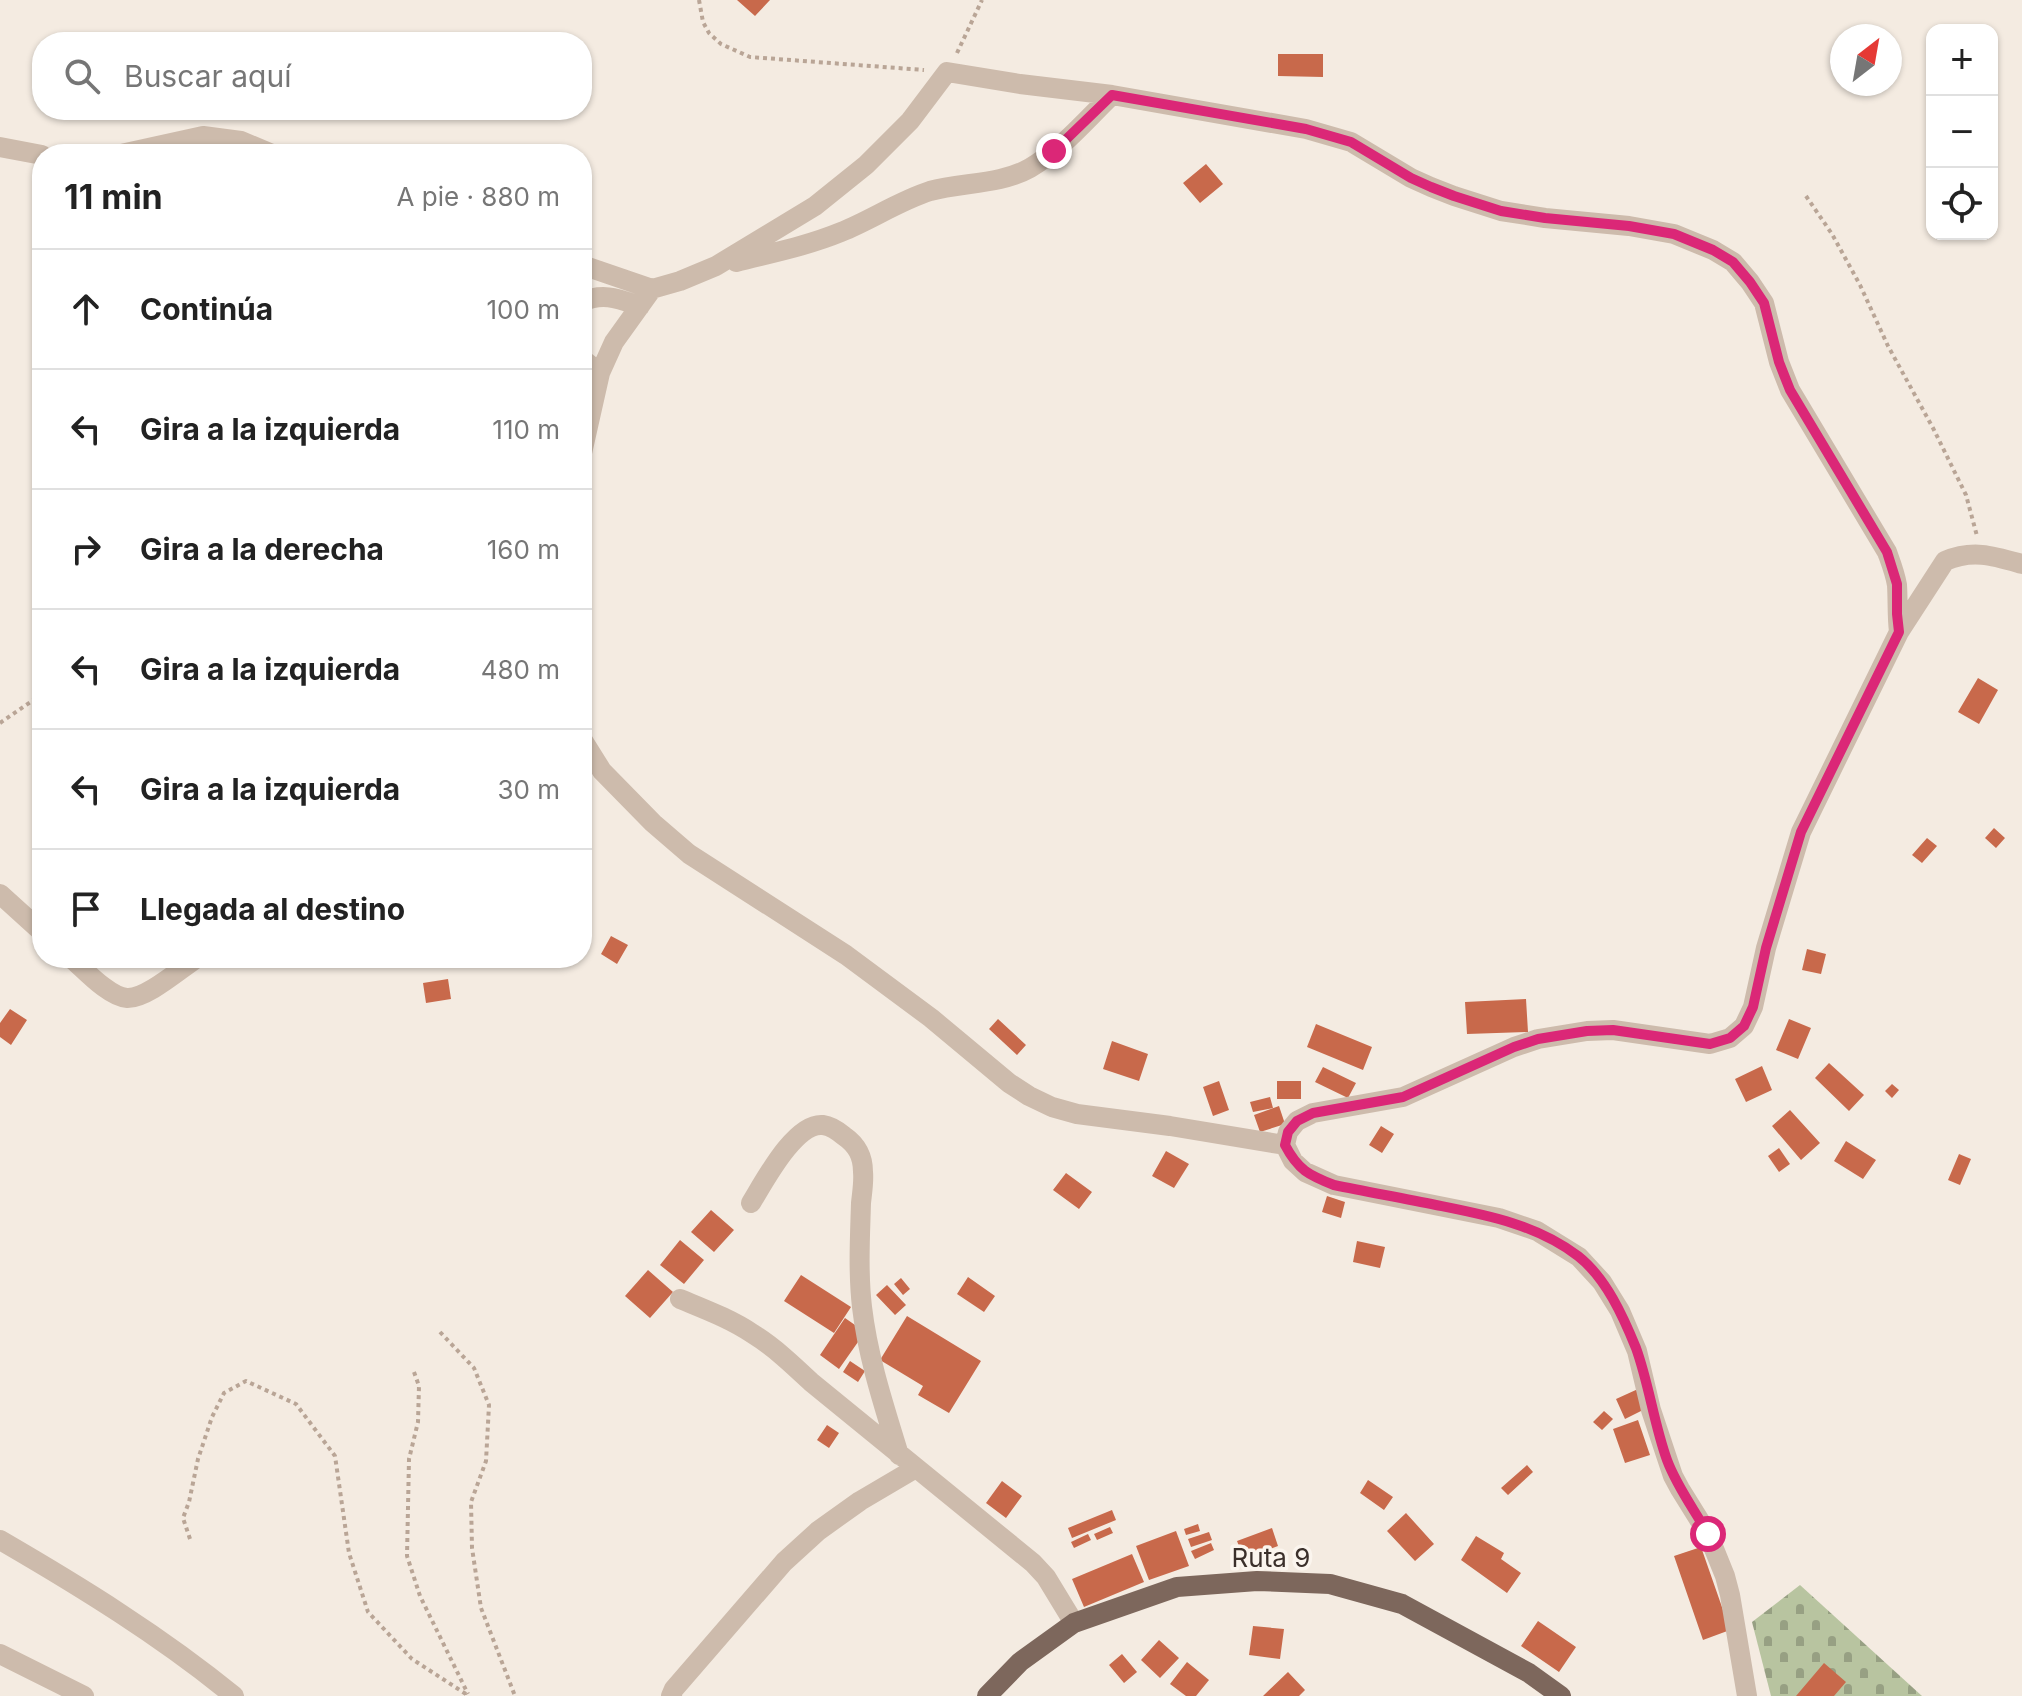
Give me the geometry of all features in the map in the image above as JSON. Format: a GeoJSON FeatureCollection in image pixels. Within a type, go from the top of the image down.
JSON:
{"type":"FeatureCollection","features":[{"type":"Feature","properties":{"kind":"main road","name":"Ruta 9"},"geometry":{"type":"LineString","coordinates":[[987,1696],[1020,1662],[1074,1623],[1177,1587],[1257,1581],[1330,1584],[1402,1604],[1529,1673],[1561,1696]]}},
{"type":"Feature","properties":{"kind":"street"},"geometry":{"type":"LineString","coordinates":[[592,268],[652,289],[716,266],[815,206],[866,165],[910,121],[947,72],[1112,95],[1306,129],[1351,142],[1411,178],[1501,211],[1674,234],[1733,262],[1764,303],[1779,362],[1790,390],[1887,552],[1897,584],[1899,632]]}},
{"type":"Feature","properties":{"kind":"street"},"geometry":{"type":"LineString","coordinates":[[716,266],[818,241],[926,192],[998,180],[1028,169],[1054,151],[1112,95]]}},
{"type":"Feature","properties":{"kind":"street"},"geometry":{"type":"LineString","coordinates":[[167,144],[203,136],[248,144]]}},
{"type":"Feature","properties":{"kind":"street"},"geometry":{"type":"LineString","coordinates":[[0,147],[32,153]]}},
{"type":"Feature","properties":{"kind":"street"},"geometry":{"type":"LineString","coordinates":[[592,409],[600,373],[614,342],[652,289]]}},
{"type":"Feature","properties":{"kind":"street"},"geometry":{"type":"LineString","coordinates":[[592,297],[614,297],[640,306]]}},
{"type":"Feature","properties":{"kind":"street"},"geometry":{"type":"LineString","coordinates":[[592,367],[600,373]]}},
{"type":"Feature","properties":{"kind":"street"},"geometry":{"type":"LineString","coordinates":[[1747,1696],[1725,1576],[1708,1534],[1673,1476],[1651,1410],[1637,1351],[1620,1311],[1602,1282],[1579,1257],[1537,1231],[1499,1218],[1334,1185],[1305,1172],[1293,1161],[1285,1145],[1288,1132],[1297,1121],[1313,1113],[1403,1097],[1538,1039],[1574,1032],[1613,1030],[1710,1044],[1730,1038],[1744,1026],[1753,1007],[1766,948],[1801,832],[1899,632],[1945,561],[1982,553],[2022,564]]}},
{"type":"Feature","properties":{"kind":"street"},"geometry":{"type":"LineString","coordinates":[[592,770],[689,854],[846,955],[1029,1096],[1077,1114],[1285,1145]]}},
{"type":"Feature","properties":{"kind":"street"},"geometry":{"type":"LineString","coordinates":[[0,894],[32,923]]}},
{"type":"Feature","properties":{"kind":"street"},"geometry":{"type":"LineString","coordinates":[[82,968],[106,990],[126,998],[144,993],[182,968]]}},
{"type":"Feature","properties":{"kind":"street"},"geometry":{"type":"LineString","coordinates":[[751,1203],[782,1154],[808,1128],[821,1125],[835,1129],[853,1142],[861,1156],[863,1172],[859,1256],[863,1310],[873,1368],[899,1455]]}},
{"type":"Feature","properties":{"kind":"street"},"geometry":{"type":"LineString","coordinates":[[680,1299],[729,1320],[779,1353],[1033,1563],[1046,1577],[1074,1623]]}},
{"type":"Feature","properties":{"kind":"street"},"geometry":{"type":"LineString","coordinates":[[671,1696],[784,1562],[818,1531],[860,1501],[916,1468]]}},
{"type":"Feature","properties":{"kind":"street"},"geometry":{"type":"LineString","coordinates":[[1,1543],[62,1577],[152,1636],[234,1696]]}},
{"type":"Feature","properties":{"kind":"street"},"geometry":{"type":"LineString","coordinates":[[0,1654],[84,1696]]}},
{"type":"Feature","properties":{"kind":"path"},"geometry":{"type":"LineString","coordinates":[[699,0],[703,22],[709,33],[721,44],[750,57],[947,72],[982,0]]}},
{"type":"Feature","properties":{"kind":"path"},"geometry":{"type":"LineString","coordinates":[[1806,196],[1853,272],[1966,495],[1982,553]]}},
{"type":"Feature","properties":{"kind":"path"},"geometry":{"type":"LineString","coordinates":[[0,723],[32,701]]}},
{"type":"Feature","properties":{"kind":"path"},"geometry":{"type":"LineString","coordinates":[[440,1332],[474,1368],[489,1405],[486,1461],[471,1502],[472,1548],[481,1608],[515,1696]]}},
{"type":"Feature","properties":{"kind":"path"},"geometry":{"type":"LineString","coordinates":[[414,1372],[419,1386],[418,1422],[409,1459],[407,1556],[420,1596],[469,1696]]}},
{"type":"Feature","properties":{"kind":"path"},"geometry":{"type":"LineString","coordinates":[[190,1539],[183,1518],[198,1459],[224,1393],[246,1381],[296,1404],[335,1456],[349,1553],[368,1612],[412,1659],[469,1696]]}},
{"type":"Feature","properties":{"kind":"green space"},"geometry":{"type":"Polygon","coordinates":[[[1800,1585],[1922,1696],[1771,1696],[1752,1622],[1800,1585]]]}},
{"type":"Feature","properties":{"kind":"building"},"geometry":{"type":"Polygon","coordinates":[[[737,0],[770,0],[755,16],[737,0]]]}},
{"type":"Feature","properties":{"kind":"building"},"geometry":{"type":"Polygon","coordinates":[[[1278,54],[1323,54],[1323,77],[1278,76],[1278,54]]]}},
{"type":"Feature","properties":{"kind":"building"},"geometry":{"type":"Polygon","coordinates":[[[1206,164],[1223,184],[1200,203],[1183,183],[1206,164]]]}},
{"type":"Feature","properties":{"kind":"building"},"geometry":{"type":"Polygon","coordinates":[[[1978,678],[1998,690],[1979,724],[1958,712],[1978,678]]]}},
{"type":"Feature","properties":{"kind":"building"},"geometry":{"type":"Polygon","coordinates":[[[1994,828],[2005,838],[1996,848],[1985,838],[1994,828]]]}},
{"type":"Feature","properties":{"kind":"building"},"geometry":{"type":"Polygon","coordinates":[[[1927,838],[1937,846],[1922,863],[1912,855],[1927,838]]]}},
{"type":"Feature","properties":{"kind":"building"},"geometry":{"type":"Polygon","coordinates":[[[611,936],[628,945],[617,964],[601,954],[611,936]]]}},
{"type":"Feature","properties":{"kind":"building"},"geometry":{"type":"Polygon","coordinates":[[[1807,949],[1826,954],[1821,974],[1802,970],[1807,949]]]}},
{"type":"Feature","properties":{"kind":"building"},"geometry":{"type":"Polygon","coordinates":[[[448,979],[451,999],[426,1003],[423,983],[448,979]]]}},
{"type":"Feature","properties":{"kind":"building"},"geometry":{"type":"Polygon","coordinates":[[[1526,999],[1528,1032],[1467,1034],[1465,1002],[1526,999]]]}},
{"type":"Feature","properties":{"kind":"building"},"geometry":{"type":"Polygon","coordinates":[[[10,1009],[27,1020],[11,1045],[0,1037],[0,1023],[10,1009]]]}},
{"type":"Feature","properties":{"kind":"building"},"geometry":{"type":"Polygon","coordinates":[[[998,1019],[1026,1045],[1017,1055],[989,1029],[998,1019]]]}},
{"type":"Feature","properties":{"kind":"building"},"geometry":{"type":"Polygon","coordinates":[[[1789,1019],[1811,1028],[1798,1059],[1776,1050],[1789,1019]]]}},
{"type":"Feature","properties":{"kind":"building"},"geometry":{"type":"Polygon","coordinates":[[[1316,1024],[1372,1047],[1363,1070],[1307,1047],[1316,1024]]]}},
{"type":"Feature","properties":{"kind":"building"},"geometry":{"type":"Polygon","coordinates":[[[1112,1041],[1148,1054],[1139,1081],[1103,1069],[1112,1041]]]}},
{"type":"Feature","properties":{"kind":"building"},"geometry":{"type":"Polygon","coordinates":[[[1829,1063],[1864,1095],[1849,1111],[1815,1078],[1829,1063]]]}},
{"type":"Feature","properties":{"kind":"building"},"geometry":{"type":"Polygon","coordinates":[[[1762,1066],[1772,1090],[1746,1102],[1735,1079],[1762,1066]]]}},
{"type":"Feature","properties":{"kind":"building"},"geometry":{"type":"Polygon","coordinates":[[[1323,1067],[1356,1083],[1348,1098],[1315,1082],[1323,1067]]]}},
{"type":"Feature","properties":{"kind":"building"},"geometry":{"type":"Polygon","coordinates":[[[1219,1081],[1229,1110],[1213,1116],[1203,1087],[1219,1081]]]}},
{"type":"Feature","properties":{"kind":"building"},"geometry":{"type":"Polygon","coordinates":[[[1277,1081],[1301,1081],[1301,1099],[1277,1099],[1277,1081]]]}},
{"type":"Feature","properties":{"kind":"building"},"geometry":{"type":"Polygon","coordinates":[[[1892,1084],[1899,1090],[1892,1098],[1885,1091],[1892,1084]]]}},
{"type":"Feature","properties":{"kind":"building"},"geometry":{"type":"Polygon","coordinates":[[[1270,1097],[1273,1108],[1253,1112],[1250,1102],[1270,1097]]]}},
{"type":"Feature","properties":{"kind":"building"},"geometry":{"type":"Polygon","coordinates":[[[1279,1106],[1285,1124],[1260,1132],[1254,1115],[1279,1106]]]}},
{"type":"Feature","properties":{"kind":"building"},"geometry":{"type":"Polygon","coordinates":[[[1790,1110],[1820,1143],[1801,1160],[1772,1126],[1790,1110]]]}},
{"type":"Feature","properties":{"kind":"building"},"geometry":{"type":"Polygon","coordinates":[[[1381,1126],[1394,1134],[1382,1153],[1369,1145],[1381,1126]]]}},
{"type":"Feature","properties":{"kind":"building"},"geometry":{"type":"Polygon","coordinates":[[[1846,1141],[1876,1160],[1863,1179],[1834,1161],[1846,1141]]]}},
{"type":"Feature","properties":{"kind":"building"},"geometry":{"type":"Polygon","coordinates":[[[1779,1148],[1790,1164],[1779,1172],[1768,1156],[1779,1148]]]}},
{"type":"Feature","properties":{"kind":"building"},"geometry":{"type":"Polygon","coordinates":[[[1166,1151],[1189,1164],[1174,1188],[1152,1176],[1166,1151]]]}},
{"type":"Feature","properties":{"kind":"building"},"geometry":{"type":"Polygon","coordinates":[[[1959,1154],[1971,1159],[1960,1185],[1948,1180],[1959,1154]]]}},
{"type":"Feature","properties":{"kind":"building"},"geometry":{"type":"Polygon","coordinates":[[[1066,1173],[1092,1192],[1079,1209],[1053,1190],[1066,1173]]]}},
{"type":"Feature","properties":{"kind":"building"},"geometry":{"type":"Polygon","coordinates":[[[1327,1196],[1345,1202],[1341,1218],[1322,1212],[1327,1196]]]}},
{"type":"Feature","properties":{"kind":"building"},"geometry":{"type":"Polygon","coordinates":[[[711,1210],[734,1230],[714,1252],[691,1232],[711,1210]]]}},
{"type":"Feature","properties":{"kind":"building"},"geometry":{"type":"Polygon","coordinates":[[[680,1240],[704,1260],[684,1284],[660,1265],[680,1240]]]}},
{"type":"Feature","properties":{"kind":"building"},"geometry":{"type":"Polygon","coordinates":[[[1357,1241],[1385,1247],[1380,1268],[1353,1262],[1357,1241]]]}},
{"type":"Feature","properties":{"kind":"building"},"geometry":{"type":"Polygon","coordinates":[[[648,1270],[673,1292],[650,1318],[625,1296],[648,1270]]]}},
{"type":"Feature","properties":{"kind":"building"},"geometry":{"type":"Polygon","coordinates":[[[801,1275],[851,1307],[834,1333],[784,1301],[801,1275]]]}},
{"type":"Feature","properties":{"kind":"building"},"geometry":{"type":"Polygon","coordinates":[[[968,1277],[995,1296],[984,1312],[957,1294],[968,1277]]]}},
{"type":"Feature","properties":{"kind":"building"},"geometry":{"type":"Polygon","coordinates":[[[901,1278],[910,1289],[903,1295],[894,1284],[901,1278]]]}},
{"type":"Feature","properties":{"kind":"building"},"geometry":{"type":"Polygon","coordinates":[[[887,1285],[906,1305],[895,1315],[876,1295],[887,1285]]]}},
{"type":"Feature","properties":{"kind":"building"},"geometry":{"type":"Polygon","coordinates":[[[907,1316],[981,1361],[949,1413],[918,1395],[923,1386],[880,1360],[907,1316]]]}},
{"type":"Feature","properties":{"kind":"building"},"geometry":{"type":"Polygon","coordinates":[[[845,1318],[865,1332],[839,1369],[820,1355],[845,1318]]]}},
{"type":"Feature","properties":{"kind":"building"},"geometry":{"type":"Polygon","coordinates":[[[850,1361],[865,1371],[858,1382],[843,1372],[850,1361]]]}},
{"type":"Feature","properties":{"kind":"building"},"geometry":{"type":"Polygon","coordinates":[[[1638,1389],[1647,1408],[1625,1419],[1616,1399],[1638,1389]]]}},
{"type":"Feature","properties":{"kind":"building"},"geometry":{"type":"Polygon","coordinates":[[[1604,1411],[1613,1419],[1602,1430],[1593,1422],[1604,1411]]]}},
{"type":"Feature","properties":{"kind":"building"},"geometry":{"type":"Polygon","coordinates":[[[1638,1420],[1650,1455],[1625,1463],[1613,1429],[1638,1420]]]}},
{"type":"Feature","properties":{"kind":"building"},"geometry":{"type":"Polygon","coordinates":[[[827,1425],[839,1433],[829,1448],[817,1440],[827,1425]]]}},
{"type":"Feature","properties":{"kind":"building"},"geometry":{"type":"Polygon","coordinates":[[[1527,1465],[1533,1472],[1508,1495],[1501,1488],[1527,1465]]]}},
{"type":"Feature","properties":{"kind":"building"},"geometry":{"type":"Polygon","coordinates":[[[1368,1480],[1393,1497],[1384,1510],[1360,1493],[1368,1480]]]}},
{"type":"Feature","properties":{"kind":"building"},"geometry":{"type":"Polygon","coordinates":[[[1002,1481],[1022,1496],[1006,1518],[986,1503],[1002,1481]]]}},
{"type":"Feature","properties":{"kind":"building"},"geometry":{"type":"Polygon","coordinates":[[[1112,1510],[1116,1520],[1072,1538],[1068,1528],[1112,1510]]]}},
{"type":"Feature","properties":{"kind":"building"},"geometry":{"type":"Polygon","coordinates":[[[1406,1513],[1434,1544],[1415,1561],[1387,1531],[1406,1513]]]}},
{"type":"Feature","properties":{"kind":"building"},"geometry":{"type":"Polygon","coordinates":[[[1198,1524],[1200,1531],[1186,1535],[1184,1529],[1198,1524]]]}},
{"type":"Feature","properties":{"kind":"building"},"geometry":{"type":"Polygon","coordinates":[[[1110,1527],[1113,1533],[1097,1540],[1094,1534],[1110,1527]]]}},
{"type":"Feature","properties":{"kind":"building"},"geometry":{"type":"Polygon","coordinates":[[[1272,1528],[1278,1546],[1244,1559],[1237,1541],[1272,1528]]]}},
{"type":"Feature","properties":{"kind":"building"},"geometry":{"type":"Polygon","coordinates":[[[1176,1531],[1189,1566],[1149,1580],[1136,1546],[1176,1531]]]}},
{"type":"Feature","properties":{"kind":"building"},"geometry":{"type":"Polygon","coordinates":[[[1209,1532],[1212,1540],[1191,1547],[1188,1539],[1209,1532]]]}},
{"type":"Feature","properties":{"kind":"building"},"geometry":{"type":"Polygon","coordinates":[[[1088,1534],[1091,1540],[1074,1548],[1071,1542],[1088,1534]]]}},
{"type":"Feature","properties":{"kind":"building"},"geometry":{"type":"Polygon","coordinates":[[[1476,1536],[1504,1553],[1501,1559],[1521,1573],[1507,1593],[1461,1560],[1476,1536]]]}},
{"type":"Feature","properties":{"kind":"building"},"geometry":{"type":"Polygon","coordinates":[[[1211,1543],[1214,1550],[1195,1559],[1191,1551],[1211,1543]]]}},
{"type":"Feature","properties":{"kind":"building"},"geometry":{"type":"Polygon","coordinates":[[[1701,1547],[1730,1630],[1703,1640],[1674,1556],[1701,1547]]]}},
{"type":"Feature","properties":{"kind":"building"},"geometry":{"type":"Polygon","coordinates":[[[1132,1554],[1144,1582],[1084,1607],[1072,1579],[1132,1554]]]}},
{"type":"Feature","properties":{"kind":"building"},"geometry":{"type":"Polygon","coordinates":[[[1538,1621],[1576,1647],[1559,1672],[1521,1646],[1538,1621]]]}},
{"type":"Feature","properties":{"kind":"building"},"geometry":{"type":"Polygon","coordinates":[[[1253,1626],[1284,1629],[1280,1659],[1249,1655],[1253,1626]]]}},
{"type":"Feature","properties":{"kind":"building"},"geometry":{"type":"Polygon","coordinates":[[[1159,1640],[1179,1658],[1160,1678],[1141,1660],[1159,1640]]]}},
{"type":"Feature","properties":{"kind":"building"},"geometry":{"type":"Polygon","coordinates":[[[1122,1654],[1137,1672],[1124,1683],[1109,1665],[1122,1654]]]}},
{"type":"Feature","properties":{"kind":"building"},"geometry":{"type":"Polygon","coordinates":[[[1187,1662],[1209,1680],[1196,1696],[1186,1696],[1170,1684],[1187,1662]]]}},
{"type":"Feature","properties":{"kind":"building"},"geometry":{"type":"Polygon","coordinates":[[[1824,1663],[1846,1682],[1834,1696],[1796,1696],[1824,1663]]]}},
{"type":"Feature","properties":{"kind":"building"},"geometry":{"type":"Polygon","coordinates":[[[1288,1672],[1305,1690],[1299,1696],[1263,1696],[1288,1672]]]}},
{"type":"Feature","properties":{"kind":"route"},"geometry":{"type":"LineString","coordinates":[[1054,151],[1112,95],[1306,129],[1351,142],[1411,178],[1501,211],[1674,234],[1713,250],[1733,262],[1764,303],[1779,362],[1790,390],[1887,552],[1897,584],[1899,632],[1801,832],[1766,948],[1753,1007],[1744,1026],[1730,1038],[1710,1044],[1613,1030],[1538,1039],[1403,1097],[1313,1113],[1297,1121],[1288,1132],[1285,1145],[1293,1161],[1305,1172],[1334,1185],[1499,1218],[1537,1231],[1579,1257],[1602,1282],[1620,1311],[1637,1351],[1667,1460],[1680,1489],[1708,1534]]}}]}
